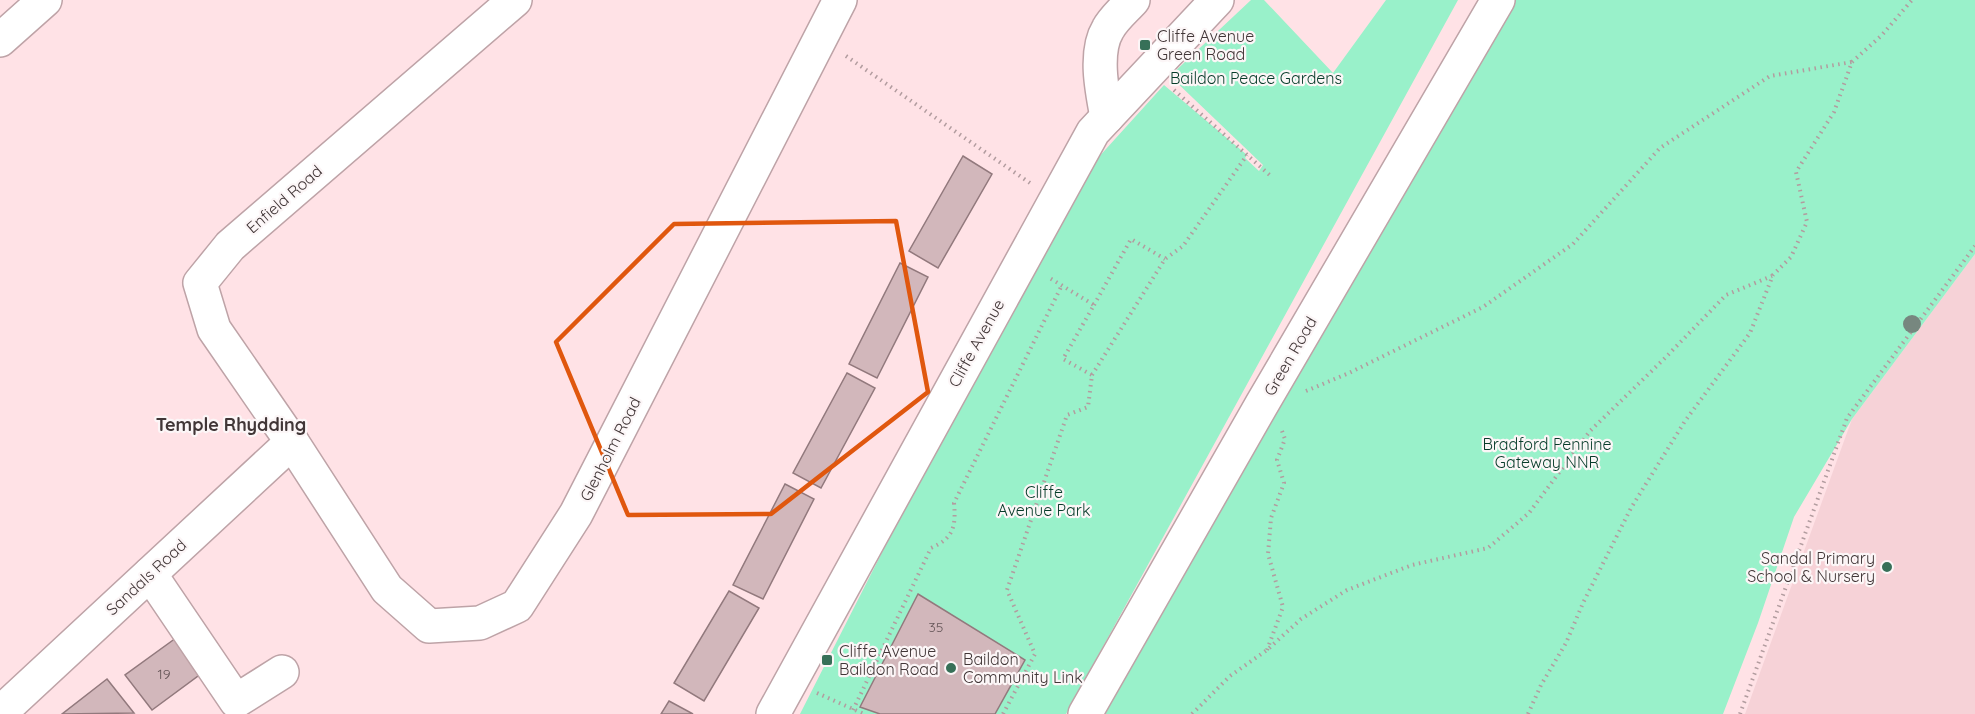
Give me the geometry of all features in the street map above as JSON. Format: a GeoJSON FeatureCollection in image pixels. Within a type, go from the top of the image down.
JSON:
{"type":"FeatureCollection","features":[{"type":"Feature","properties":{"kind":"street"},"geometry":{"type":"LineString","coordinates":[[0,40],[45,0]]}},
{"type":"Feature","properties":{"kind":"street","name":"Enfield Road"},"geometry":{"type":"LineString","coordinates":[[292,442],[214,329],[200,283],[230,246],[515,0]]}},
{"type":"Feature","properties":{"kind":"street","name":"Glenholm Road"},"geometry":{"type":"LineString","coordinates":[[292,442],[387,589],[429,626],[480,623],[517,606],[576,514],[840,0]]}},
{"type":"Feature","properties":{"kind":"street"},"geometry":{"type":"LineString","coordinates":[[1107,117],[1101,85],[1100,57],[1107,29],[1132,0]]}},
{"type":"Feature","properties":{"kind":"street","name":"Cliffe Avenue"},"geometry":{"type":"LineString","coordinates":[[773,714],[1093,132],[1217,0]]}},
{"type":"Feature","properties":{"kind":"street","name":"Green Road"},"geometry":{"type":"LineString","coordinates":[[1085,714],[1262,404],[1498,0]]}},
{"type":"Feature","properties":{"kind":"street","name":"Sandals Road"},"geometry":{"type":"LineString","coordinates":[[3,712],[292,442]]}},
{"type":"Feature","properties":{"kind":"street"},"geometry":{"type":"LineString","coordinates":[[150,573],[236,701],[282,672]]}},
{"type":"Feature","properties":{"kind":"path"},"geometry":{"type":"LineString","coordinates":[[1192,714],[1230,676],[1267,650],[1301,619],[1347,590],[1412,565],[1488,548],[1529,513],[1590,431],[1726,295],[1773,275],[1791,257],[1807,222],[1796,172],[1834,112],[1852,62],[1882,35],[1912,0]]}},
{"type":"Feature","properties":{"kind":"path"},"geometry":{"type":"LineString","coordinates":[[821,39],[1055,201]]}},
{"type":"Feature","properties":{"kind":"path"},"geometry":{"type":"LineString","coordinates":[[1267,650],[1283,607],[1268,554],[1271,518],[1284,483],[1277,459],[1285,439],[1278,421],[1262,404],[1303,392],[1339,377],[1483,307],[1573,244],[1660,148],[1770,76],[1852,62]]}},
{"type":"Feature","properties":{"kind":"path"},"geometry":{"type":"LineString","coordinates":[[1151,70],[1272,177]]}},
{"type":"Feature","properties":{"kind":"path"},"geometry":{"type":"LineString","coordinates":[[1003,714],[1035,654],[1007,590],[1067,415],[1088,407],[1092,375],[1165,259],[1183,246],[1247,155]]}},
{"type":"Feature","properties":{"kind":"path"},"geometry":{"type":"LineString","coordinates":[[1092,375],[1063,359],[1131,239],[1165,259]]}},
{"type":"Feature","properties":{"kind":"path"},"geometry":{"type":"LineString","coordinates":[[1740,714],[1848,418],[1975,246]]}},
{"type":"Feature","properties":{"kind":"path"},"geometry":{"type":"LineString","coordinates":[[1021,262],[1094,305]]}},
{"type":"Feature","properties":{"kind":"path"},"geometry":{"type":"LineString","coordinates":[[1528,714],[1566,643],[1583,603],[1631,508],[1686,421],[1750,333],[1773,275]]}},
{"type":"Feature","properties":{"kind":"path"},"geometry":{"type":"LineString","coordinates":[[853,710],[932,548],[941,544],[952,533],[955,518],[954,503],[1062,285]]}},
{"type":"Feature","properties":{"kind":"path"},"geometry":{"type":"LineString","coordinates":[[792,681],[864,714]]}},
{"type":"Feature","properties":{"kind":"highlighted area"},"geometry":{"type":"Polygon","coordinates":[[[896,221],[928,392],[771,514],[628,515],[556,342],[674,224],[896,221]]]}},
{"type":"Feature","properties":{"kind":"shaded area","name":"Sandal Primary School & Nursery"},"geometry":{"type":"Polygon","coordinates":[[[1975,254],[1975,714],[1745,714],[1852,419],[1975,254]]]}},
{"type":"Feature","properties":{"kind":"green space","name":"Cliffe Avenue Park"},"geometry":{"type":"Polygon","coordinates":[[[1251,0],[1264,0],[1333,73],[1386,0],[1458,0],[1066,714],[800,714],[936,446],[1096,160],[1164,85],[1247,155],[1245,158],[1259,171],[1263,165],[1170,76],[1251,0]]]}},
{"type":"Feature","properties":{"kind":"green space","name":"Bradford Pennine Gateway NNR"},"geometry":{"type":"Polygon","coordinates":[[[1503,0],[1975,0],[1975,254],[1852,419],[1794,517],[1758,623],[1723,714],[1102,714],[1503,0]]]}},
{"type":"Feature","properties":{"kind":"building"},"geometry":{"type":"Polygon","coordinates":[[[963,156],[992,174],[938,268],[909,251],[963,156]]]}},
{"type":"Feature","properties":{"kind":"building"},"geometry":{"type":"Polygon","coordinates":[[[900,263],[928,277],[877,378],[849,364],[900,263]]]}},
{"type":"Feature","properties":{"kind":"building"},"geometry":{"type":"Polygon","coordinates":[[[847,373],[875,388],[821,488],[793,473],[847,373]]]}},
{"type":"Feature","properties":{"kind":"building"},"geometry":{"type":"Polygon","coordinates":[[[785,484],[814,499],[763,599],[733,585],[785,484]]]}},
{"type":"Feature","properties":{"kind":"building"},"geometry":{"type":"Polygon","coordinates":[[[729,591],[759,608],[704,701],[674,683],[729,591]]]}},
{"type":"Feature","properties":{"kind":"building","name":"Baildon Community Link"},"geometry":{"type":"Polygon","coordinates":[[[918,594],[1025,660],[995,714],[880,714],[860,707],[918,594]]]}},
{"type":"Feature","properties":{"kind":"building"},"geometry":{"type":"Polygon","coordinates":[[[176,638],[202,673],[152,710],[125,675],[176,638]]]}},
{"type":"Feature","properties":{"kind":"building"},"geometry":{"type":"Polygon","coordinates":[[[107,679],[134,713],[62,714],[107,679]]]}},
{"type":"Feature","properties":{"kind":"building"},"geometry":{"type":"Polygon","coordinates":[[[669,701],[693,714],[661,714],[669,701]]]}},
{"type":"Feature","properties":{"kind":"place","name":"Cliffe Avenue Green Road"},"geometry":{"type":"Point","coordinates":[1145,45]}},
{"type":"Feature","properties":{"kind":"place","name":"Sandal Primary School & Nursery"},"geometry":{"type":"Point","coordinates":[1887,567]}},
{"type":"Feature","properties":{"kind":"place","name":"Cliffe Avenue Baildon Road"},"geometry":{"type":"Point","coordinates":[827,660]}},
{"type":"Feature","properties":{"kind":"place","name":"Baildon Community Link"},"geometry":{"type":"Point","coordinates":[951,668]}},
{"type":"Feature","properties":{"kind":"district","name":"Temple Rhydding"},"geometry":{"type":"Point","coordinates":[231,424]}},
{"type":"Feature","properties":{"kind":"park label","name":"Baildon Peace Gardens"},"geometry":{"type":"Point","coordinates":[1256,78]}}]}
